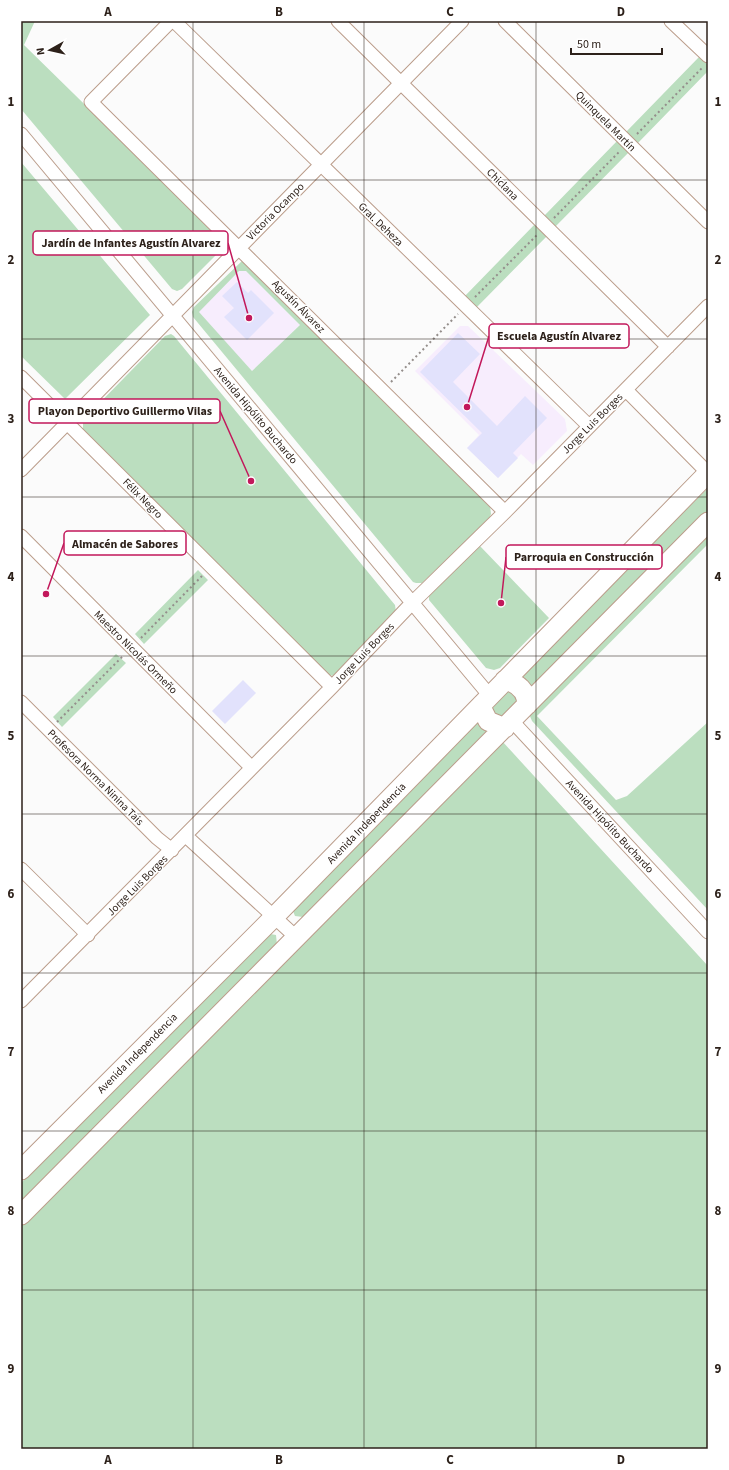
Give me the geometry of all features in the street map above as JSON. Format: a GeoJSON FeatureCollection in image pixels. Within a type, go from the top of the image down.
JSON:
{"type":"FeatureCollection","features":[{"type":"Feature","properties":{"kind":"main road","name":"Avenida Independencia"},"geometry":{"type":"LineString","coordinates":[[21,1170],[274,917],[708,473]]}},
{"type":"Feature","properties":{"kind":"main road"},"geometry":{"type":"LineString","coordinates":[[21,1215],[708,522]]}},
{"type":"Feature","properties":{"kind":"main road"},"geometry":{"type":"LineString","coordinates":[[505,680],[517,685],[523,690],[527,705]]}},
{"type":"Feature","properties":{"kind":"main road"},"geometry":{"type":"LineString","coordinates":[[486,700],[483,711],[488,721],[493,725],[509,724]]}},
{"type":"Feature","properties":{"kind":"street","name":"Agustín Álvarez"},"geometry":{"type":"LineString","coordinates":[[171,21],[91,102],[505,512]]}},
{"type":"Feature","properties":{"kind":"street","name":"Gral. Deheza"},"geometry":{"type":"LineString","coordinates":[[174,21],[589,426]]}},
{"type":"Feature","properties":{"kind":"street","name":"Chiclana"},"geometry":{"type":"LineString","coordinates":[[338,21],[668,346]]}},
{"type":"Feature","properties":{"kind":"street","name":"Victoria Ocampo"},"geometry":{"type":"LineString","coordinates":[[21,470],[172,314],[462,21]]}},
{"type":"Feature","properties":{"kind":"street","name":"Quinquela Martín"},"geometry":{"type":"LineString","coordinates":[[505,21],[708,222]]}},
{"type":"Feature","properties":{"kind":"street"},"geometry":{"type":"LineString","coordinates":[[671,21],[708,56]]}},
{"type":"Feature","properties":{"kind":"street","name":"Avenida Hipólito Buchardo"},"geometry":{"type":"LineString","coordinates":[[21,134],[412,603],[486,700]]}},
{"type":"Feature","properties":{"kind":"street","name":"Jorge Luis Borges"},"geometry":{"type":"LineString","coordinates":[[21,1001],[186,836],[251,767],[332,687],[412,603],[505,512],[708,306]]}},
{"type":"Feature","properties":{"kind":"street","name":"Félix Negro"},"geometry":{"type":"LineString","coordinates":[[21,377],[332,687]]}},
{"type":"Feature","properties":{"kind":"street"},"geometry":{"type":"LineString","coordinates":[[626,390],[708,473]]}},
{"type":"Feature","properties":{"kind":"street","name":"Maestro Nicolás Ormeño"},"geometry":{"type":"LineString","coordinates":[[21,536],[251,767]]}},
{"type":"Feature","properties":{"kind":"street","name":"Profesora Norma Ninina Tais"},"geometry":{"type":"LineString","coordinates":[[21,702],[157,838],[172,850]]}},
{"type":"Feature","properties":{"kind":"street","name":"Avenida Hipólito Buchardo"},"geometry":{"type":"LineString","coordinates":[[509,724],[708,932]]}},
{"type":"Feature","properties":{"kind":"street"},"geometry":{"type":"LineString","coordinates":[[186,836],[296,937]]}},
{"type":"Feature","properties":{"kind":"street"},"geometry":{"type":"LineString","coordinates":[[21,869],[88,935]]}},
{"type":"Feature","properties":{"kind":"path"},"geometry":{"type":"LineString","coordinates":[[49,730],[211,566]]}},
{"type":"Feature","properties":{"kind":"shaded area"},"geometry":{"type":"Polygon","coordinates":[[[239,271],[246,271],[300,325],[252,371],[198,312],[239,271]]]}},
{"type":"Feature","properties":{"kind":"shaded area"},"geometry":{"type":"Polygon","coordinates":[[[460,326],[468,326],[565,419],[567,431],[533,465],[521,454],[498,478],[467,448],[479,435],[415,371],[460,326]]]}},
{"type":"Feature","properties":{"kind":"green space"},"geometry":{"type":"Polygon","coordinates":[[[21,21],[35,21],[24,45],[223,240],[223,248],[182,289],[177,291],[172,289],[21,109],[21,21]]]}},
{"type":"Feature","properties":{"kind":"green space"},"geometry":{"type":"Polygon","coordinates":[[[699,57],[708,65],[708,71],[637,144],[626,132],[699,57]]]}},
{"type":"Feature","properties":{"kind":"green space"},"geometry":{"type":"Polygon","coordinates":[[[619,139],[630,151],[555,227],[544,216],[619,139]]]}},
{"type":"Feature","properties":{"kind":"green space"},"geometry":{"type":"Polygon","coordinates":[[[21,162],[150,315],[65,399],[21,356],[21,162]]]}},
{"type":"Feature","properties":{"kind":"green space"},"geometry":{"type":"Polygon","coordinates":[[[536,223],[548,235],[475,309],[463,298],[536,223]]]}},
{"type":"Feature","properties":{"kind":"green space"},"geometry":{"type":"Polygon","coordinates":[[[242,261],[245,261],[490,505],[491,514],[489,519],[422,583],[413,582],[193,317],[192,312],[194,307],[242,261]],[[239,271],[199,312],[252,371],[300,325],[246,271],[239,271]]]}},
{"type":"Feature","properties":{"kind":"green space"},"geometry":{"type":"Polygon","coordinates":[[[171,334],[395,605],[396,612],[335,676],[327,675],[83,430],[83,420],[165,336],[171,334]]]}},
{"type":"Feature","properties":{"kind":"green space"},"geometry":{"type":"Polygon","coordinates":[[[708,488],[708,512],[532,689],[519,676],[708,488]]]}},
{"type":"Feature","properties":{"kind":"green space"},"geometry":{"type":"Polygon","coordinates":[[[708,533],[708,544],[537,716],[616,800],[627,796],[708,722],[708,910],[532,721],[529,714],[708,533]]]}},
{"type":"Feature","properties":{"kind":"green space"},"geometry":{"type":"Polygon","coordinates":[[[479,545],[549,618],[500,668],[494,670],[486,668],[429,600],[429,593],[479,545]]]}},
{"type":"Feature","properties":{"kind":"green space"},"geometry":{"type":"Polygon","coordinates":[[[198,570],[208,580],[144,644],[135,634],[198,570]]]}},
{"type":"Feature","properties":{"kind":"green space"},"geometry":{"type":"Polygon","coordinates":[[[116,654],[126,663],[62,727],[53,717],[116,654]]]}},
{"type":"Feature","properties":{"kind":"green space"},"geometry":{"type":"Polygon","coordinates":[[[508,691],[513,692],[518,700],[505,717],[496,715],[493,710],[493,704],[508,691]]]}},
{"type":"Feature","properties":{"kind":"green space"},"geometry":{"type":"Polygon","coordinates":[[[477,720],[481,727],[488,732],[303,917],[295,916],[293,911],[477,720]]]}},
{"type":"Feature","properties":{"kind":"green space"},"geometry":{"type":"Polygon","coordinates":[[[502,741],[708,966],[708,1449],[21,1449],[21,1226],[502,741]]]}},
{"type":"Feature","properties":{"kind":"green space"},"geometry":{"type":"Polygon","coordinates":[[[270,934],[276,935],[277,945],[21,1203],[21,1183],[265,936],[270,934]]]}},
{"type":"Feature","properties":{"kind":"building"},"geometry":{"type":"Polygon","coordinates":[[[237,282],[248,293],[251,290],[274,313],[247,340],[224,317],[234,308],[222,296],[237,282]]]}},
{"type":"Feature","properties":{"kind":"building"},"geometry":{"type":"Polygon","coordinates":[[[458,333],[480,354],[453,382],[497,426],[525,396],[547,418],[513,453],[518,458],[498,478],[467,448],[482,433],[420,372],[458,333]]]}},
{"type":"Feature","properties":{"kind":"building"},"geometry":{"type":"Polygon","coordinates":[[[243,680],[256,693],[225,724],[212,711],[243,680]]]}},
{"type":"Feature","properties":{"kind":"place","name":"Jardín de Infantes Agustín Alvarez"},"geometry":{"type":"Point","coordinates":[249,318]}},
{"type":"Feature","properties":{"kind":"place","name":"Escuela Agustín Alvarez"},"geometry":{"type":"Point","coordinates":[467,407]}},
{"type":"Feature","properties":{"kind":"place","name":"Playon Deportivo Guillermo Vilas"},"geometry":{"type":"Point","coordinates":[251,481]}},
{"type":"Feature","properties":{"kind":"place","name":"Almacén de Sabores"},"geometry":{"type":"Point","coordinates":[46,594]}},
{"type":"Feature","properties":{"kind":"place","name":"Parroquia en Construcción"},"geometry":{"type":"Point","coordinates":[501,603]}}]}
